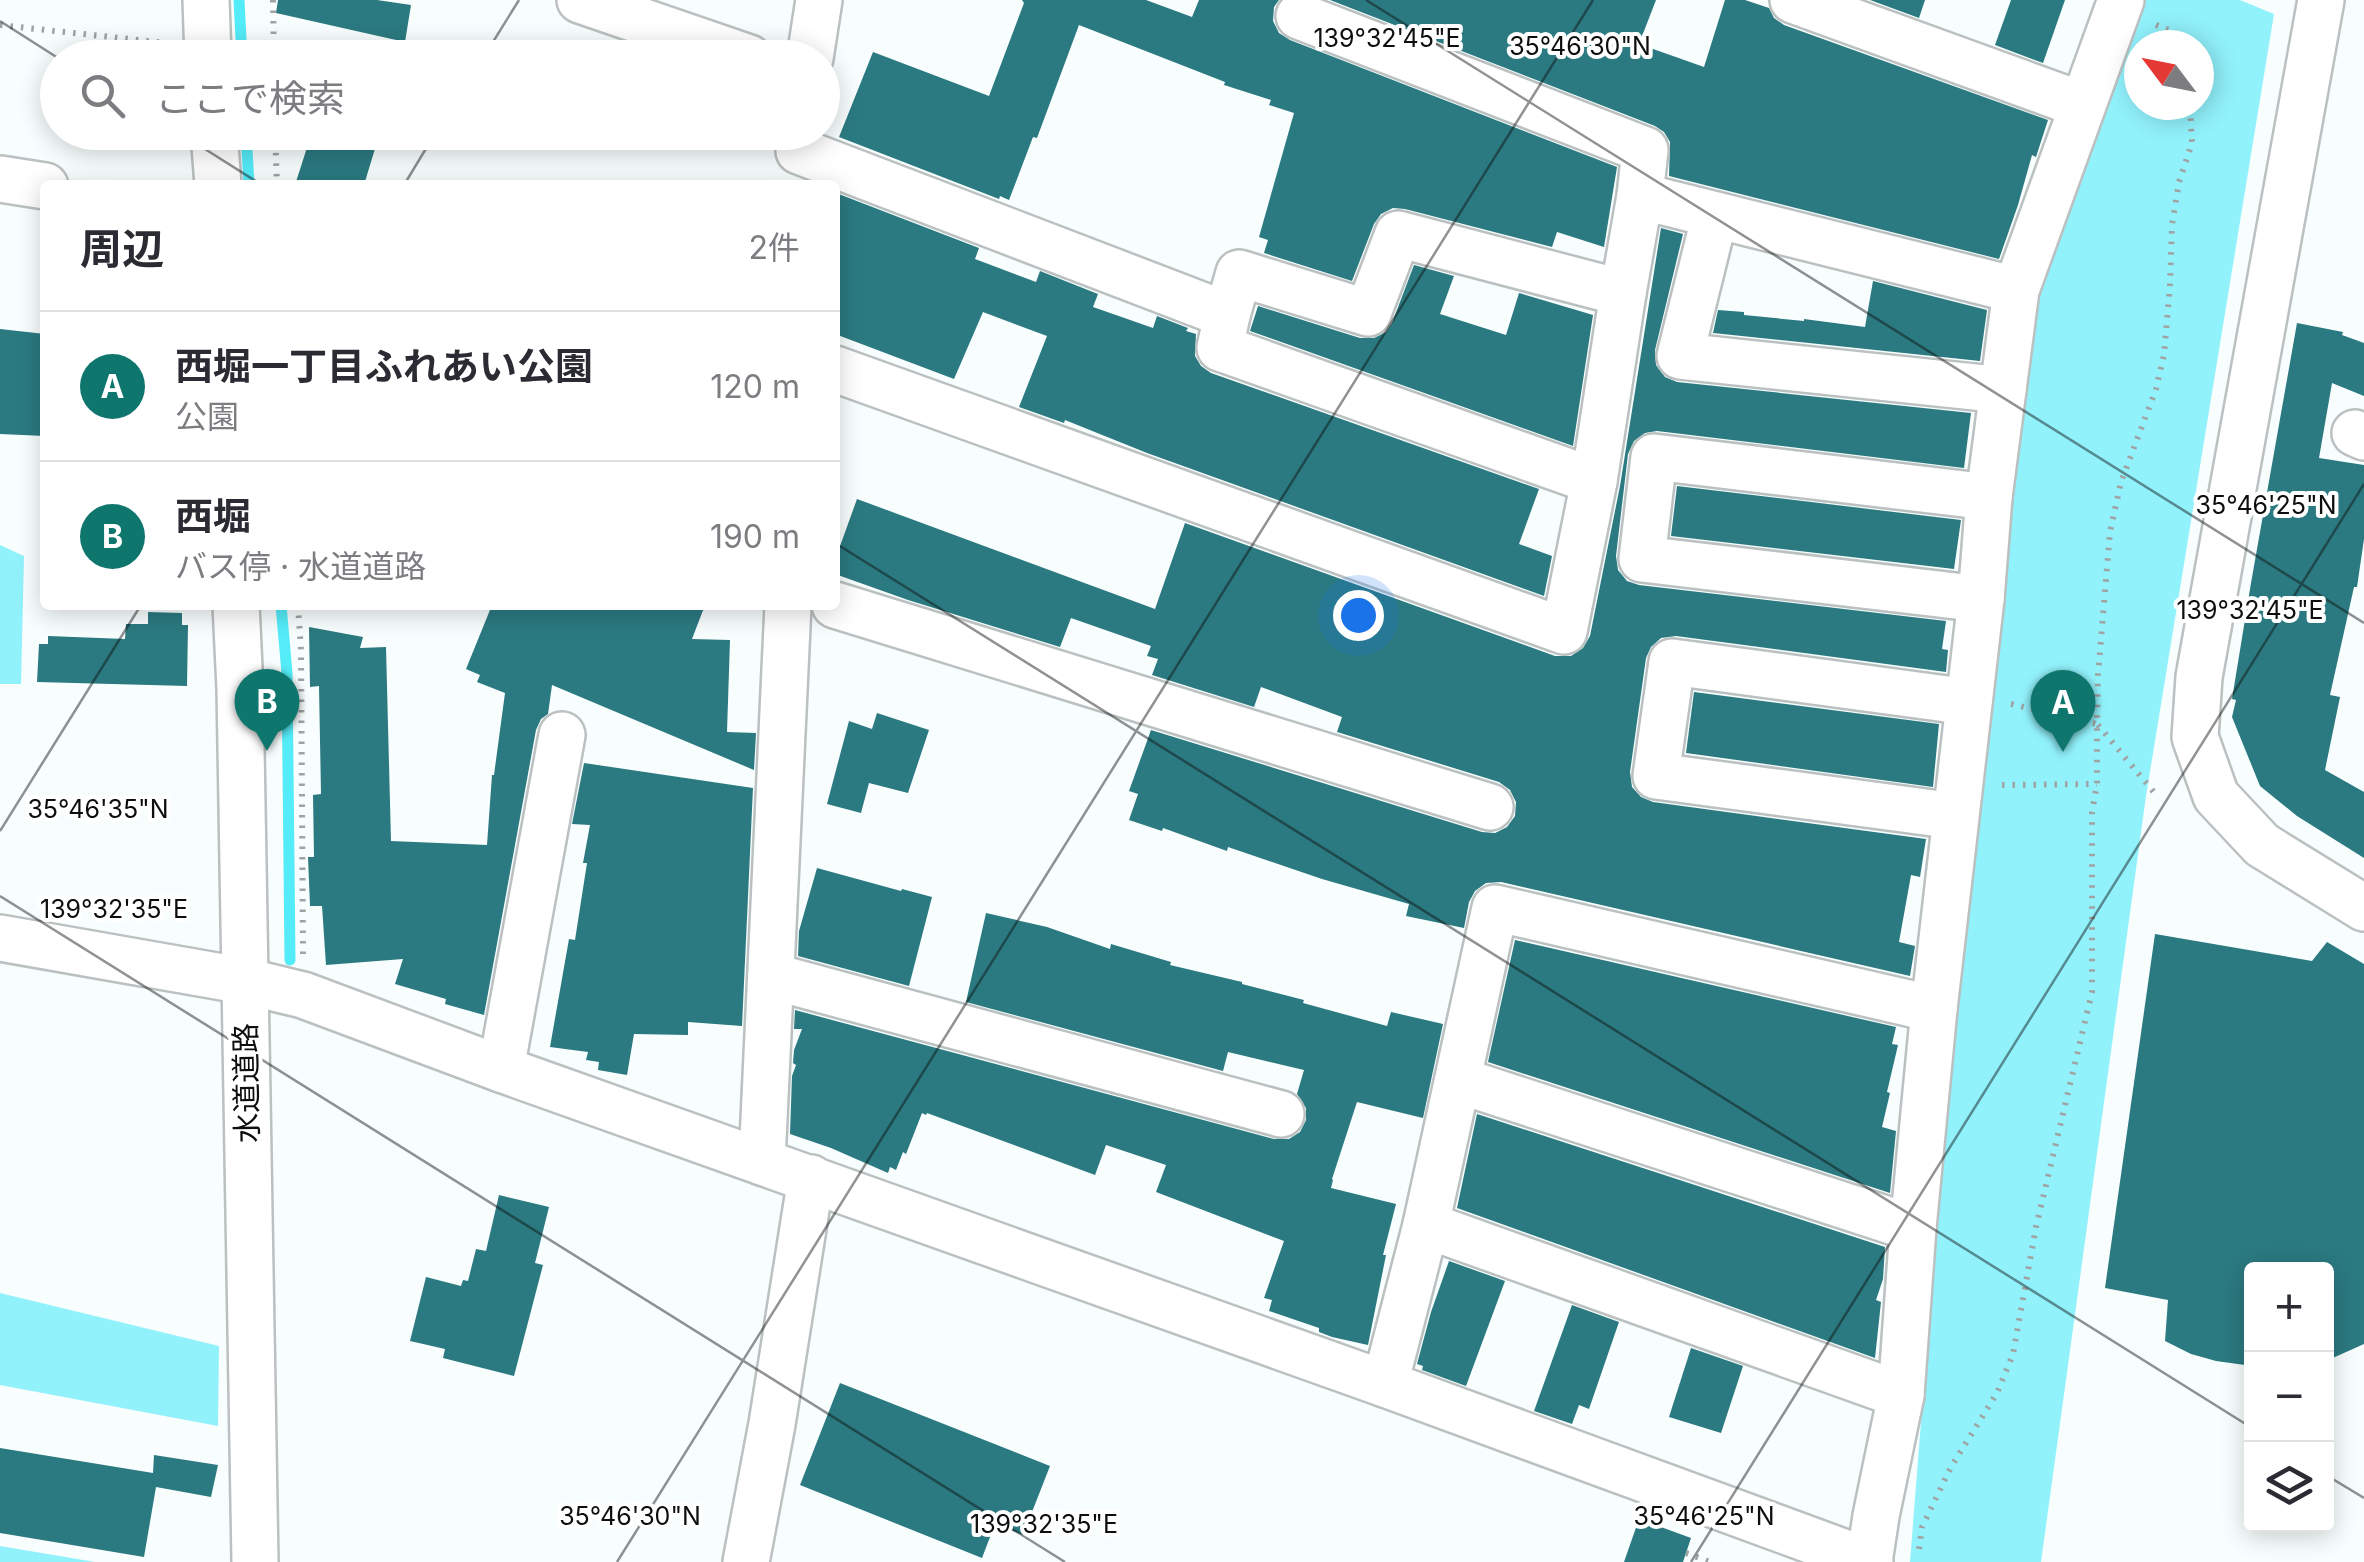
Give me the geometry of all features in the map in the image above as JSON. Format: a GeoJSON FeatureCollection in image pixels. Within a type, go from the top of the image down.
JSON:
{"type":"FeatureCollection","features":[{"type":"Feature","properties":{"kind":"street"},"geometry":{"type":"LineString","coordinates":[[206,0],[208,40]]}},
{"type":"Feature","properties":{"kind":"street"},"geometry":{"type":"LineString","coordinates":[[580,0],[697,40]]}},
{"type":"Feature","properties":{"kind":"street"},"geometry":{"type":"LineString","coordinates":[[813,40],[819,0]]}},
{"type":"Feature","properties":{"kind":"street"},"geometry":{"type":"LineString","coordinates":[[1793,0],[2082,106]]}},
{"type":"Feature","properties":{"kind":"street"},"geometry":{"type":"LineString","coordinates":[[0,938],[245,981],[303,995],[1385,1384],[1739,1545],[1869,1562],[1901,1395],[1913,1228],[1955,816],[1984,701],[1982,600],[1989,496],[2016,290],[2120,0]]}},
{"type":"Feature","properties":{"kind":"street"},"geometry":{"type":"LineString","coordinates":[[2321,0],[2199,677],[2196,737],[2216,796],[2262,845],[2364,908]]}},
{"type":"Feature","properties":{"kind":"street"},"geometry":{"type":"LineString","coordinates":[[840,371],[1564,631],[1594,481],[1645,150],[1298,16]]}},
{"type":"Feature","properties":{"kind":"street"},"geometry":{"type":"LineString","coordinates":[[215,150],[218,180]]}},
{"type":"Feature","properties":{"kind":"street"},"geometry":{"type":"LineString","coordinates":[[798,156],[1227,314]]}},
{"type":"Feature","properties":{"kind":"street"},"geometry":{"type":"LineString","coordinates":[[0,179],[40,185]]}},
{"type":"Feature","properties":{"kind":"street"},"geometry":{"type":"LineString","coordinates":[[1640,196],[2016,290]]}},
{"type":"Feature","properties":{"kind":"street"},"geometry":{"type":"LineString","coordinates":[[1716,215],[1680,356],[2003,390]]}},
{"type":"Feature","properties":{"kind":"street"},"geometry":{"type":"LineString","coordinates":[[1594,481],[1220,348],[1239,273],[1368,313],[1398,234],[1623,293]]}},
{"type":"Feature","properties":{"kind":"street"},"geometry":{"type":"LineString","coordinates":[[1982,600],[1642,559],[1654,456],[1989,496]]}},
{"type":"Feature","properties":{"kind":"street"},"geometry":{"type":"LineString","coordinates":[[840,607],[1490,807]]}},
{"type":"Feature","properties":{"kind":"street","name":"水道道路"},"geometry":{"type":"LineString","coordinates":[[236,610],[255,1562]]}},
{"type":"Feature","properties":{"kind":"street"},"geometry":{"type":"LineString","coordinates":[[762,1162],[788,610]]}},
{"type":"Feature","properties":{"kind":"street"},"geometry":{"type":"LineString","coordinates":[[1955,816],[1656,776],[1672,662],[1984,701]]}},
{"type":"Feature","properties":{"kind":"street"},"geometry":{"type":"LineString","coordinates":[[502,1069],[562,735]]}},
{"type":"Feature","properties":{"kind":"street"},"geometry":{"type":"LineString","coordinates":[[1385,1384],[1426,1225],[1495,908],[1934,1009]]}},
{"type":"Feature","properties":{"kind":"street"},"geometry":{"type":"LineString","coordinates":[[771,976],[1281,1114]]}},
{"type":"Feature","properties":{"kind":"street"},"geometry":{"type":"LineString","coordinates":[[1458,1080],[1913,1228]]}},
{"type":"Feature","properties":{"kind":"street"},"geometry":{"type":"LineString","coordinates":[[746,1562],[811,1178]]}},
{"type":"Feature","properties":{"kind":"street"},"geometry":{"type":"LineString","coordinates":[[1426,1225],[1901,1395]]}},
{"type":"Feature","properties":{"kind":"path"},"geometry":{"type":"LineString","coordinates":[[273,0],[274,40]]}},
{"type":"Feature","properties":{"kind":"path"},"geometry":{"type":"LineString","coordinates":[[0,25],[111,40]]}},
{"type":"Feature","properties":{"kind":"path"},"geometry":{"type":"LineString","coordinates":[[1919,1549],[1922,1526],[1951,1467],[1997,1393],[2013,1354],[2036,1226],[2092,992],[2092,812],[2097,784],[2098,674],[2110,532],[2121,482],[2156,389],[2164,355],[2172,225],[2179,182],[2192,143],[2191,120]]}},
{"type":"Feature","properties":{"kind":"path"},"geometry":{"type":"LineString","coordinates":[[276,150],[276,180]]}},
{"type":"Feature","properties":{"kind":"path"},"geometry":{"type":"LineString","coordinates":[[298,610],[303,995]]}},
{"type":"Feature","properties":{"kind":"path"},"geometry":{"type":"LineString","coordinates":[[1984,701],[2097,724],[2157,796]]}},
{"type":"Feature","properties":{"kind":"path"},"geometry":{"type":"LineString","coordinates":[[1990,785],[2097,784]]}},
{"type":"Feature","properties":{"kind":"path"},"geometry":{"type":"LineString","coordinates":[[1686,1553],[1739,1545]]}},
{"type":"Feature","properties":{"kind":"shaded area"},"geometry":{"type":"Polygon","coordinates":[[[2136,0],[2240,0],[2274,14],[2146,796],[2041,1562],[1910,1562],[1977,708],[2028,296],[2124,33],[2124,120],[2214,120],[2214,30],[2125,30],[2136,0]]]}},
{"type":"Feature","properties":{"kind":"shaded area"},"geometry":{"type":"Polygon","coordinates":[[[0,545],[24,556],[21,684],[0,684],[0,545]]]}},
{"type":"Feature","properties":{"kind":"shaded area"},"geometry":{"type":"Polygon","coordinates":[[[0,1293],[219,1346],[218,1426],[0,1385],[0,1293]]]}},
{"type":"Feature","properties":{"kind":"shaded area"},"geometry":{"type":"Polygon","coordinates":[[[0,1546],[95,1562],[0,1562],[0,1546]]]}},
{"type":"Feature","properties":{"kind":"building"},"geometry":{"type":"Polygon","coordinates":[[[278,0],[377,0],[411,5],[405,40],[276,13],[278,0]]]}},
{"type":"Feature","properties":{"kind":"building"},"geometry":{"type":"Polygon","coordinates":[[[1022,0],[1146,0],[1192,17],[1199,0],[1279,0],[1273,21],[1279,33],[1290,40],[1617,167],[1604,247],[1557,232],[1552,247],[1393,208],[1381,214],[1374,224],[1352,281],[1264,253],[1268,240],[1259,237],[1294,113],[1269,105],[1271,100],[1224,85],[1225,82],[1079,25],[1009,200],[840,137],[873,52],[989,96],[1022,0]]]}},
{"type":"Feature","properties":{"kind":"building"},"geometry":{"type":"Polygon","coordinates":[[[1330,0],[1656,0],[1639,44],[1704,67],[1725,0],[1745,0],[1769,8],[1784,25],[2048,120],[2036,157],[2032,155],[1999,259],[1669,176],[1670,142],[1655,126],[1330,0]]]}},
{"type":"Feature","properties":{"kind":"building"},"geometry":{"type":"Polygon","coordinates":[[[1870,0],[1925,0],[1919,18],[1870,0]]]}},
{"type":"Feature","properties":{"kind":"building"},"geometry":{"type":"Polygon","coordinates":[[[2011,0],[2065,0],[2043,63],[1995,45],[2011,0]]]}},
{"type":"Feature","properties":{"kind":"building"},"geometry":{"type":"Polygon","coordinates":[[[306,150],[375,150],[366,180],[297,180],[306,150]]]}},
{"type":"Feature","properties":{"kind":"building"},"geometry":{"type":"Polygon","coordinates":[[[840,195],[979,248],[975,259],[1036,282],[1040,271],[1098,294],[1093,307],[1153,328],[1157,316],[1188,328],[1186,331],[1196,334],[1195,356],[1211,373],[1539,489],[1519,544],[1552,556],[1544,596],[1065,420],[1064,423],[1019,407],[1047,336],[983,312],[954,379],[840,336],[840,195]]]}},
{"type":"Feature","properties":{"kind":"building"},"geometry":{"type":"Polygon","coordinates":[[[1661,228],[1683,234],[1655,350],[1656,365],[1665,377],[1677,382],[1971,413],[1964,468],[1657,431],[1645,433],[1634,441],[1628,454],[1616,556],[1618,570],[1627,581],[1639,585],[1946,621],[1942,649],[1948,650],[1946,672],[1676,636],[1661,638],[1646,658],[1630,772],[1632,787],[1653,802],[1926,839],[1920,877],[1911,875],[1899,942],[1915,946],[1910,976],[1501,882],[1486,883],[1475,891],[1464,928],[1406,916],[1409,904],[1129,820],[1138,794],[1129,791],[1151,730],[1482,832],[1495,833],[1507,827],[1515,816],[1516,802],[1510,790],[1499,782],[1337,732],[1342,717],[1261,687],[1254,707],[1152,675],[1158,659],[1147,656],[1151,646],[1071,618],[1060,647],[840,576],[840,546],[857,499],[1155,609],[1185,523],[1555,656],[1571,656],[1583,648],[1590,636],[1620,486],[1661,228]]]}},
{"type":"Feature","properties":{"kind":"building"},"geometry":{"type":"Polygon","coordinates":[[[1414,265],[1454,276],[1440,314],[1506,335],[1519,293],[1593,315],[1573,446],[1250,331],[1258,306],[1360,338],[1374,338],[1386,332],[1392,323],[1414,265]]]}},
{"type":"Feature","properties":{"kind":"building"},"geometry":{"type":"Polygon","coordinates":[[[1873,281],[1987,310],[1980,361],[1713,333],[1718,310],[1865,327],[1873,281]]]}},
{"type":"Feature","properties":{"kind":"building"},"geometry":{"type":"Polygon","coordinates":[[[2297,323],[2343,332],[2342,335],[2364,343],[2364,396],[2332,383],[2319,458],[2364,465],[2364,539],[2357,587],[2330,695],[2340,697],[2325,770],[2364,792],[2364,858],[2297,816],[2260,786],[2232,717],[2251,583],[2297,323]]]}},
{"type":"Feature","properties":{"kind":"building"},"geometry":{"type":"Polygon","coordinates":[[[0,329],[40,333],[40,436],[0,434],[0,329]]]}},
{"type":"Feature","properties":{"kind":"building"},"geometry":{"type":"Polygon","coordinates":[[[1677,486],[1961,520],[1954,569],[1671,536],[1677,486]]]}},
{"type":"Feature","properties":{"kind":"building"},"geometry":{"type":"Polygon","coordinates":[[[490,610],[703,610],[692,639],[730,640],[727,732],[756,733],[754,770],[552,685],[548,714],[536,730],[484,1015],[395,984],[403,959],[326,965],[322,906],[310,906],[308,857],[314,857],[313,795],[321,794],[319,686],[310,687],[309,627],[363,637],[360,648],[386,647],[391,841],[487,845],[492,775],[505,693],[477,682],[480,675],[466,669],[490,610]]]}},
{"type":"Feature","properties":{"kind":"building"},"geometry":{"type":"Polygon","coordinates":[[[148,612],[182,613],[182,625],[188,625],[187,686],[37,682],[39,644],[48,644],[48,636],[125,639],[126,624],[148,624],[148,612]]]}},
{"type":"Feature","properties":{"kind":"building"},"geometry":{"type":"Polygon","coordinates":[[[1694,692],[1939,724],[1933,787],[1686,753],[1694,692]]]}},
{"type":"Feature","properties":{"kind":"building"},"geometry":{"type":"Polygon","coordinates":[[[877,713],[929,730],[908,793],[869,783],[861,813],[827,804],[849,721],[872,729],[877,713]]]}},
{"type":"Feature","properties":{"kind":"building"},"geometry":{"type":"Polygon","coordinates":[[[584,763],[753,788],[742,1026],[688,1022],[688,1035],[634,1034],[627,1075],[598,1070],[599,1062],[586,1060],[588,1052],[550,1047],[569,939],[575,940],[587,863],[583,863],[590,825],[572,824],[584,763]]]}},
{"type":"Feature","properties":{"kind":"building"},"geometry":{"type":"Polygon","coordinates":[[[817,868],[932,897],[909,986],[798,956],[799,931],[817,868]]]}},
{"type":"Feature","properties":{"kind":"building"},"geometry":{"type":"Polygon","coordinates":[[[986,913],[1047,927],[1110,949],[1111,944],[1171,962],[1170,965],[1242,982],[1387,1026],[1391,1012],[1443,1024],[1423,1118],[1357,1102],[1332,1179],[1331,1188],[1396,1204],[1368,1345],[1332,1337],[1319,1332],[1319,1328],[1269,1311],[1272,1300],[1264,1298],[1284,1241],[1156,1192],[1166,1165],[1106,1145],[1095,1175],[927,1113],[922,1113],[896,1170],[890,1167],[888,1173],[790,1134],[794,1050],[802,1029],[794,1029],[795,1010],[1274,1139],[1289,1139],[1300,1132],[1306,1108],[1297,1094],[1304,1070],[1228,1052],[1223,1071],[966,1002],[986,913]]]}},
{"type":"Feature","properties":{"kind":"building"},"geometry":{"type":"Polygon","coordinates":[[[2155,934],[2312,961],[2327,942],[2364,964],[2364,1344],[2334,1357],[2334,1262],[2244,1262],[2244,1365],[2191,1354],[2165,1341],[2168,1300],[2105,1288],[2155,934]]]}},
{"type":"Feature","properties":{"kind":"building"},"geometry":{"type":"Polygon","coordinates":[[[1515,940],[1896,1027],[1892,1044],[1898,1045],[1882,1127],[1896,1131],[1890,1193],[1488,1062],[1515,940]]]}},
{"type":"Feature","properties":{"kind":"building"},"geometry":{"type":"Polygon","coordinates":[[[1477,1114],[1885,1247],[1883,1279],[1876,1300],[1881,1302],[1875,1358],[1457,1208],[1477,1114]]]}},
{"type":"Feature","properties":{"kind":"building"},"geometry":{"type":"Polygon","coordinates":[[[499,1195],[549,1207],[535,1263],[543,1265],[514,1376],[443,1358],[445,1349],[410,1341],[426,1277],[461,1286],[463,1280],[468,1281],[476,1249],[486,1251],[499,1195]]]}},
{"type":"Feature","properties":{"kind":"building"},"geometry":{"type":"Polygon","coordinates":[[[1449,1261],[1505,1281],[1466,1386],[1422,1370],[1423,1366],[1417,1364],[1449,1261]]]}},
{"type":"Feature","properties":{"kind":"building"},"geometry":{"type":"Polygon","coordinates":[[[1572,1305],[1619,1322],[1589,1409],[1579,1405],[1572,1424],[1534,1411],[1572,1305]]]}},
{"type":"Feature","properties":{"kind":"building"},"geometry":{"type":"Polygon","coordinates":[[[1691,1348],[1743,1366],[1721,1433],[1669,1417],[1691,1348]]]}},
{"type":"Feature","properties":{"kind":"building"},"geometry":{"type":"Polygon","coordinates":[[[840,1383],[1050,1466],[1023,1535],[995,1524],[982,1558],[800,1485],[840,1383]]]}},
{"type":"Feature","properties":{"kind":"building"},"geometry":{"type":"Polygon","coordinates":[[[0,1448],[153,1473],[154,1455],[218,1465],[211,1497],[156,1487],[144,1557],[0,1533],[0,1448]]]}},
{"type":"Feature","properties":{"kind":"building"},"geometry":{"type":"Polygon","coordinates":[[[1639,1519],[1691,1538],[1683,1562],[1624,1562],[1639,1519]]]}},
{"type":"Feature","properties":{"kind":"waterway"},"geometry":{"type":"LineString","coordinates":[[239,0],[241,40]]}},
{"type":"Feature","properties":{"kind":"waterway"},"geometry":{"type":"LineString","coordinates":[[247,150],[249,180]]}},
{"type":"Feature","properties":{"kind":"waterway"},"geometry":{"type":"LineString","coordinates":[[281,610],[287,673],[290,960]]}},
{"type":"Feature","properties":{"kind":"place","name":"西堀"},"geometry":{"type":"Point","coordinates":[267,751]}},
{"type":"Feature","properties":{"kind":"place","name":"西堀一丁目ふれあい公園"},"geometry":{"type":"Point","coordinates":[2063,752]}}]}
